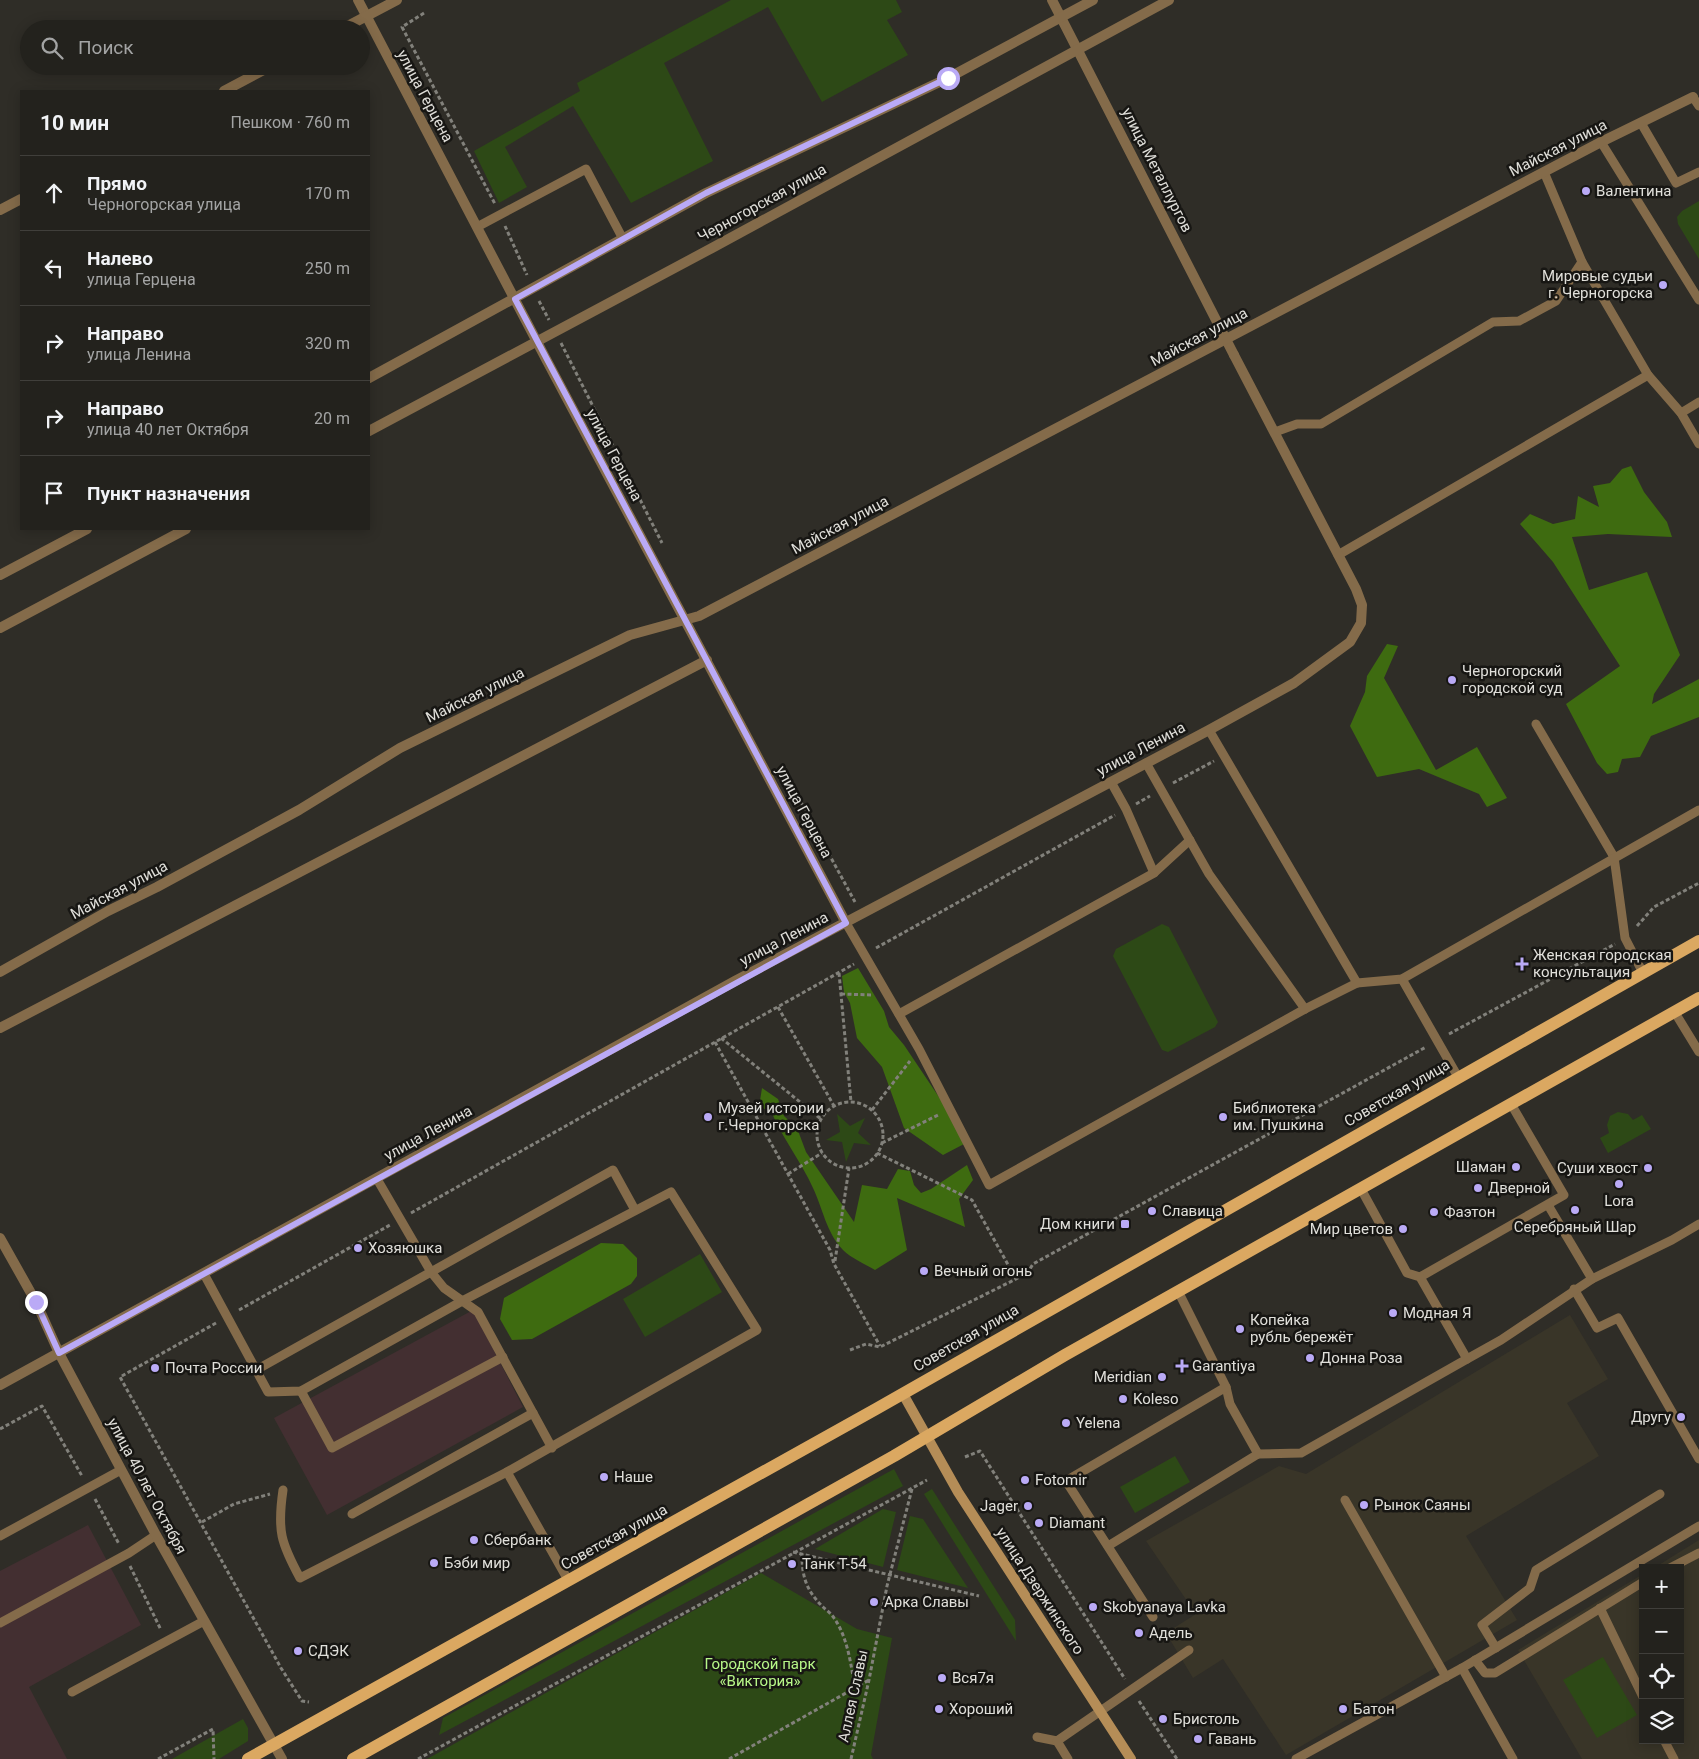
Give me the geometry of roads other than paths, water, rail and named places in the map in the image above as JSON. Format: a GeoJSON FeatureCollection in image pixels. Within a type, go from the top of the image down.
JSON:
{"type":"FeatureCollection","features":[{"type":"Feature","properties":{"kind":"main road","name":"Советская улица"},"geometry":{"type":"LineString","coordinates":[[248,1759],[903,1394],[1699,941]]}},
{"type":"Feature","properties":{"kind":"main road"},"geometry":{"type":"LineString","coordinates":[[353,1759],[926,1437],[1178,1291],[1699,998]]}},
{"type":"Feature","properties":{"kind":"main road","name":"улица Дзержинского"},"geometry":{"type":"LineString","coordinates":[[903,1394],[958,1492],[1131,1759]]}},
{"type":"Feature","properties":{"kind":"street","name":"улица Герцена"},"geometry":{"type":"LineString","coordinates":[[358,0],[368,20]]}},
{"type":"Feature","properties":{"kind":"street"},"geometry":{"type":"LineString","coordinates":[[359,20],[397,0]]}},
{"type":"Feature","properties":{"kind":"street","name":"улица Металлургов"},"geometry":{"type":"LineString","coordinates":[[1052,0],[1234,354]]}},
{"type":"Feature","properties":{"kind":"street","name":"Черногорская улица"},"geometry":{"type":"LineString","coordinates":[[370,377],[706,193],[948,78],[1093,0]]}},
{"type":"Feature","properties":{"kind":"street","name":"Черногорская улица"},"geometry":{"type":"LineString","coordinates":[[370,430],[712,248],[1169,0]]}},
{"type":"Feature","properties":{"kind":"street","name":"улица Герцена"},"geometry":{"type":"LineString","coordinates":[[370,24],[536,341],[846,923]]}},
{"type":"Feature","properties":{"kind":"street"},"geometry":{"type":"LineString","coordinates":[[226,90],[254,75]]}},
{"type":"Feature","properties":{"kind":"street","name":"Майская улица"},"geometry":{"type":"LineString","coordinates":[[0,972],[108,911],[276,823],[400,748],[630,635],[699,616],[1601,142],[1693,97]]}},
{"type":"Feature","properties":{"kind":"street"},"geometry":{"type":"LineString","coordinates":[[0,210],[20,200]]}},
{"type":"Feature","properties":{"kind":"street","name":"улица Ленина"},"geometry":{"type":"LineString","coordinates":[[0,1385],[846,923],[1209,730],[1294,682],[1350,642],[1361,623],[1362,605],[1234,354]]}},
{"type":"Feature","properties":{"kind":"street"},"geometry":{"type":"LineString","coordinates":[[0,575],[85,530]]}},
{"type":"Feature","properties":{"kind":"street"},"geometry":{"type":"LineString","coordinates":[[0,628],[184,530]]}},
{"type":"Feature","properties":{"kind":"street"},"geometry":{"type":"LineString","coordinates":[[0,1028],[707,660]]}},
{"type":"Feature","properties":{"kind":"street","name":"улица 40 лет Октября"},"geometry":{"type":"LineString","coordinates":[[0,1238],[36,1302],[59,1353],[156,1535],[282,1759]]}},
{"type":"Feature","properties":{"kind":"lane"},"geometry":{"type":"LineString","coordinates":[[1693,97],[1699,106]]}},
{"type":"Feature","properties":{"kind":"lane"},"geometry":{"type":"LineString","coordinates":[[1640,123],[1676,183],[1699,172]]}},
{"type":"Feature","properties":{"kind":"lane"},"geometry":{"type":"LineString","coordinates":[[1601,142],[1699,300]]}},
{"type":"Feature","properties":{"kind":"lane"},"geometry":{"type":"LineString","coordinates":[[477,227],[586,170],[623,239]]}},
{"type":"Feature","properties":{"kind":"lane"},"geometry":{"type":"LineString","coordinates":[[1544,172],[1582,262],[1648,375],[1681,413],[1699,444]]}},
{"type":"Feature","properties":{"kind":"lane"},"geometry":{"type":"LineString","coordinates":[[1274,432],[1297,424],[1321,424],[1493,322],[1519,321],[1556,301],[1582,262]]}},
{"type":"Feature","properties":{"kind":"lane"},"geometry":{"type":"LineString","coordinates":[[1338,555],[1648,375]]}},
{"type":"Feature","properties":{"kind":"lane"},"geometry":{"type":"LineString","coordinates":[[1681,413],[1699,402]]}},
{"type":"Feature","properties":{"kind":"lane"},"geometry":{"type":"LineString","coordinates":[[1536,724],[1614,857],[1625,938],[1643,973]]}},
{"type":"Feature","properties":{"kind":"lane"},"geometry":{"type":"LineString","coordinates":[[1209,730],[1357,983]]}},
{"type":"Feature","properties":{"kind":"lane"},"geometry":{"type":"LineString","coordinates":[[1146,764],[1209,874],[1305,1009]]}},
{"type":"Feature","properties":{"kind":"lane"},"geometry":{"type":"LineString","coordinates":[[1111,782],[1126,809],[1154,873]]}},
{"type":"Feature","properties":{"kind":"lane"},"geometry":{"type":"LineString","coordinates":[[846,923],[919,1049],[989,1185],[1305,1009],[1357,983],[1402,979],[1699,810]]}},
{"type":"Feature","properties":{"kind":"lane"},"geometry":{"type":"LineString","coordinates":[[899,1014],[1154,873],[1190,840]]}},
{"type":"Feature","properties":{"kind":"lane"},"geometry":{"type":"LineString","coordinates":[[1402,979],[1458,1077]]}},
{"type":"Feature","properties":{"kind":"lane"},"geometry":{"type":"LineString","coordinates":[[1674,1012],[1699,1052]]}},
{"type":"Feature","properties":{"kind":"lane"},"geometry":{"type":"LineString","coordinates":[[1420,1277],[1564,1195],[1511,1104]]}},
{"type":"Feature","properties":{"kind":"lane"},"geometry":{"type":"LineString","coordinates":[[256,1370],[613,1170],[635,1210]]}},
{"type":"Feature","properties":{"kind":"lane"},"geometry":{"type":"LineString","coordinates":[[377,1179],[431,1272],[444,1288],[464,1300],[478,1312],[552,1448]]}},
{"type":"Feature","properties":{"kind":"lane"},"geometry":{"type":"LineString","coordinates":[[1361,1189],[1407,1273],[1420,1277],[1468,1359]]}},
{"type":"Feature","properties":{"kind":"lane"},"geometry":{"type":"LineString","coordinates":[[204,1274],[268,1392],[301,1391],[464,1300],[671,1192],[757,1330],[552,1448],[300,1578],[284,1548],[279,1520],[283,1490]]}},
{"type":"Feature","properties":{"kind":"lane"},"geometry":{"type":"LineString","coordinates":[[1548,1205],[1592,1279]]}},
{"type":"Feature","properties":{"kind":"lane"},"geometry":{"type":"LineString","coordinates":[[1108,1546],[1258,1454],[1301,1453],[1501,1340],[1574,1289],[1698,1228]]}},
{"type":"Feature","properties":{"kind":"lane"},"geometry":{"type":"LineString","coordinates":[[1574,1289],[1597,1328],[1618,1318],[1699,1459]]}},
{"type":"Feature","properties":{"kind":"lane"},"geometry":{"type":"LineString","coordinates":[[1178,1291],[1226,1387],[1230,1404],[1258,1454]]}},
{"type":"Feature","properties":{"kind":"lane"},"geometry":{"type":"LineString","coordinates":[[301,1391],[332,1448],[503,1358]]}},
{"type":"Feature","properties":{"kind":"lane"},"geometry":{"type":"LineString","coordinates":[[1153,1616],[1066,1481],[1226,1387]]}},
{"type":"Feature","properties":{"kind":"lane"},"geometry":{"type":"LineString","coordinates":[[352,1514],[533,1412]]}},
{"type":"Feature","properties":{"kind":"lane"},"geometry":{"type":"LineString","coordinates":[[0,1536],[121,1470]]}},
{"type":"Feature","properties":{"kind":"lane"},"geometry":{"type":"LineString","coordinates":[[507,1472],[568,1580]]}},
{"type":"Feature","properties":{"kind":"lane"},"geometry":{"type":"LineString","coordinates":[[1496,1648],[1482,1625],[1530,1588],[1536,1570],[1660,1494]]}},
{"type":"Feature","properties":{"kind":"lane"},"geometry":{"type":"LineString","coordinates":[[1345,1500],[1446,1677]]}},
{"type":"Feature","properties":{"kind":"lane"},"geometry":{"type":"LineString","coordinates":[[1296,1759],[1462,1668],[1699,1526]]}},
{"type":"Feature","properties":{"kind":"lane"},"geometry":{"type":"LineString","coordinates":[[0,1623],[125,1556],[156,1535]]}},
{"type":"Feature","properties":{"kind":"lane"},"geometry":{"type":"LineString","coordinates":[[1678,1564],[1699,1553]]}},
{"type":"Feature","properties":{"kind":"lane"},"geometry":{"type":"LineString","coordinates":[[1474,1660],[1485,1673],[1495,1673],[1639,1584]]}},
{"type":"Feature","properties":{"kind":"lane"},"geometry":{"type":"LineString","coordinates":[[1600,1608],[1639,1689]]}},
{"type":"Feature","properties":{"kind":"lane"},"geometry":{"type":"LineString","coordinates":[[72,1692],[204,1621]]}},
{"type":"Feature","properties":{"kind":"lane"},"geometry":{"type":"LineString","coordinates":[[1057,1742],[1189,1650]]}},
{"type":"Feature","properties":{"kind":"lane"},"geometry":{"type":"LineString","coordinates":[[1462,1668],[1513,1759]]}},
{"type":"Feature","properties":{"kind":"lane"},"geometry":{"type":"LineString","coordinates":[[1037,1737],[1057,1742],[1068,1759]]}},
{"type":"Feature","properties":{"kind":"lane"},"geometry":{"type":"LineString","coordinates":[[1666,1744],[1674,1759]]}},
{"type":"Feature","properties":{"kind":"place","name":"Валентина"},"geometry":{"type":"Point","coordinates":[1586,191]}},
{"type":"Feature","properties":{"kind":"place","name":"Мировые судьи г. Черногорска"},"geometry":{"type":"Point","coordinates":[1663,285]}},
{"type":"Feature","properties":{"kind":"place","name":"Черногорский городской суд"},"geometry":{"type":"Point","coordinates":[1452,680]}},
{"type":"Feature","properties":{"kind":"place","name":"Женская городская консультация"},"geometry":{"type":"Point","coordinates":[1522,964]}},
{"type":"Feature","properties":{"kind":"place","name":"Музей истории г.Черногорска"},"geometry":{"type":"Point","coordinates":[708,1117]}},
{"type":"Feature","properties":{"kind":"place","name":"Библиотека им. Пушкина"},"geometry":{"type":"Point","coordinates":[1223,1117]}},
{"type":"Feature","properties":{"kind":"place","name":"Шаман"},"geometry":{"type":"Point","coordinates":[1516,1167]}},
{"type":"Feature","properties":{"kind":"place","name":"Суши хвост"},"geometry":{"type":"Point","coordinates":[1648,1168]}},
{"type":"Feature","properties":{"kind":"place","name":"Lora"},"geometry":{"type":"Point","coordinates":[1619,1184]}},
{"type":"Feature","properties":{"kind":"place","name":"Дверной"},"geometry":{"type":"Point","coordinates":[1478,1188]}},
{"type":"Feature","properties":{"kind":"place","name":"Серебряный Шар"},"geometry":{"type":"Point","coordinates":[1575,1210]}},
{"type":"Feature","properties":{"kind":"place","name":"Славица"},"geometry":{"type":"Point","coordinates":[1152,1211]}},
{"type":"Feature","properties":{"kind":"place","name":"Фаэтон"},"geometry":{"type":"Point","coordinates":[1434,1212]}},
{"type":"Feature","properties":{"kind":"place","name":"Дом книги"},"geometry":{"type":"Point","coordinates":[1125,1224]}},
{"type":"Feature","properties":{"kind":"place","name":"Мир цветов"},"geometry":{"type":"Point","coordinates":[1403,1229]}},
{"type":"Feature","properties":{"kind":"place","name":"Хозяюшка"},"geometry":{"type":"Point","coordinates":[358,1248]}},
{"type":"Feature","properties":{"kind":"place","name":"Вечный огонь"},"geometry":{"type":"Point","coordinates":[924,1271]}},
{"type":"Feature","properties":{"kind":"place","name":"Модная Я"},"geometry":{"type":"Point","coordinates":[1393,1313]}},
{"type":"Feature","properties":{"kind":"place","name":"Копейка рубль бережёт"},"geometry":{"type":"Point","coordinates":[1240,1329]}},
{"type":"Feature","properties":{"kind":"place","name":"Донна Роза"},"geometry":{"type":"Point","coordinates":[1310,1358]}},
{"type":"Feature","properties":{"kind":"place","name":"Garantiya"},"geometry":{"type":"Point","coordinates":[1182,1366]}},
{"type":"Feature","properties":{"kind":"place","name":"Почта России"},"geometry":{"type":"Point","coordinates":[155,1368]}},
{"type":"Feature","properties":{"kind":"place","name":"Meridian"},"geometry":{"type":"Point","coordinates":[1162,1377]}},
{"type":"Feature","properties":{"kind":"place","name":"Koleso"},"geometry":{"type":"Point","coordinates":[1123,1399]}},
{"type":"Feature","properties":{"kind":"place","name":"Другу"},"geometry":{"type":"Point","coordinates":[1681,1417]}},
{"type":"Feature","properties":{"kind":"place","name":"Yelena"},"geometry":{"type":"Point","coordinates":[1066,1423]}},
{"type":"Feature","properties":{"kind":"place","name":"Наше"},"geometry":{"type":"Point","coordinates":[604,1477]}},
{"type":"Feature","properties":{"kind":"place","name":"Fotomir"},"geometry":{"type":"Point","coordinates":[1025,1480]}},
{"type":"Feature","properties":{"kind":"place","name":"Рынок Саяны"},"geometry":{"type":"Point","coordinates":[1364,1505]}},
{"type":"Feature","properties":{"kind":"place","name":"Jager"},"geometry":{"type":"Point","coordinates":[1028,1506]}},
{"type":"Feature","properties":{"kind":"place","name":"Diamant"},"geometry":{"type":"Point","coordinates":[1039,1523]}},
{"type":"Feature","properties":{"kind":"place","name":"Сбербанк"},"geometry":{"type":"Point","coordinates":[474,1540]}},
{"type":"Feature","properties":{"kind":"place","name":"Бэби мир"},"geometry":{"type":"Point","coordinates":[434,1563]}},
{"type":"Feature","properties":{"kind":"place","name":"Танк Т-54"},"geometry":{"type":"Point","coordinates":[792,1564]}},
{"type":"Feature","properties":{"kind":"place","name":"Арка Славы"},"geometry":{"type":"Point","coordinates":[874,1602]}},
{"type":"Feature","properties":{"kind":"place","name":"Skobyanaya Lavka"},"geometry":{"type":"Point","coordinates":[1093,1607]}},
{"type":"Feature","properties":{"kind":"place","name":"Адель"},"geometry":{"type":"Point","coordinates":[1139,1633]}},
{"type":"Feature","properties":{"kind":"place","name":"СДЭК"},"geometry":{"type":"Point","coordinates":[298,1651]}},
{"type":"Feature","properties":{"kind":"place","name":"Вся7я"},"geometry":{"type":"Point","coordinates":[942,1678]}},
{"type":"Feature","properties":{"kind":"place","name":"Хороший"},"geometry":{"type":"Point","coordinates":[939,1709]}},
{"type":"Feature","properties":{"kind":"place","name":"Батон"},"geometry":{"type":"Point","coordinates":[1343,1709]}},
{"type":"Feature","properties":{"kind":"place","name":"Бристоль"},"geometry":{"type":"Point","coordinates":[1163,1719]}},
{"type":"Feature","properties":{"kind":"place","name":"Гавань"},"geometry":{"type":"Point","coordinates":[1198,1739]}},
{"type":"Feature","properties":{"kind":"park label","name":"Городской парк «Виктория»"},"geometry":{"type":"Point","coordinates":[760,1672]}}]}
